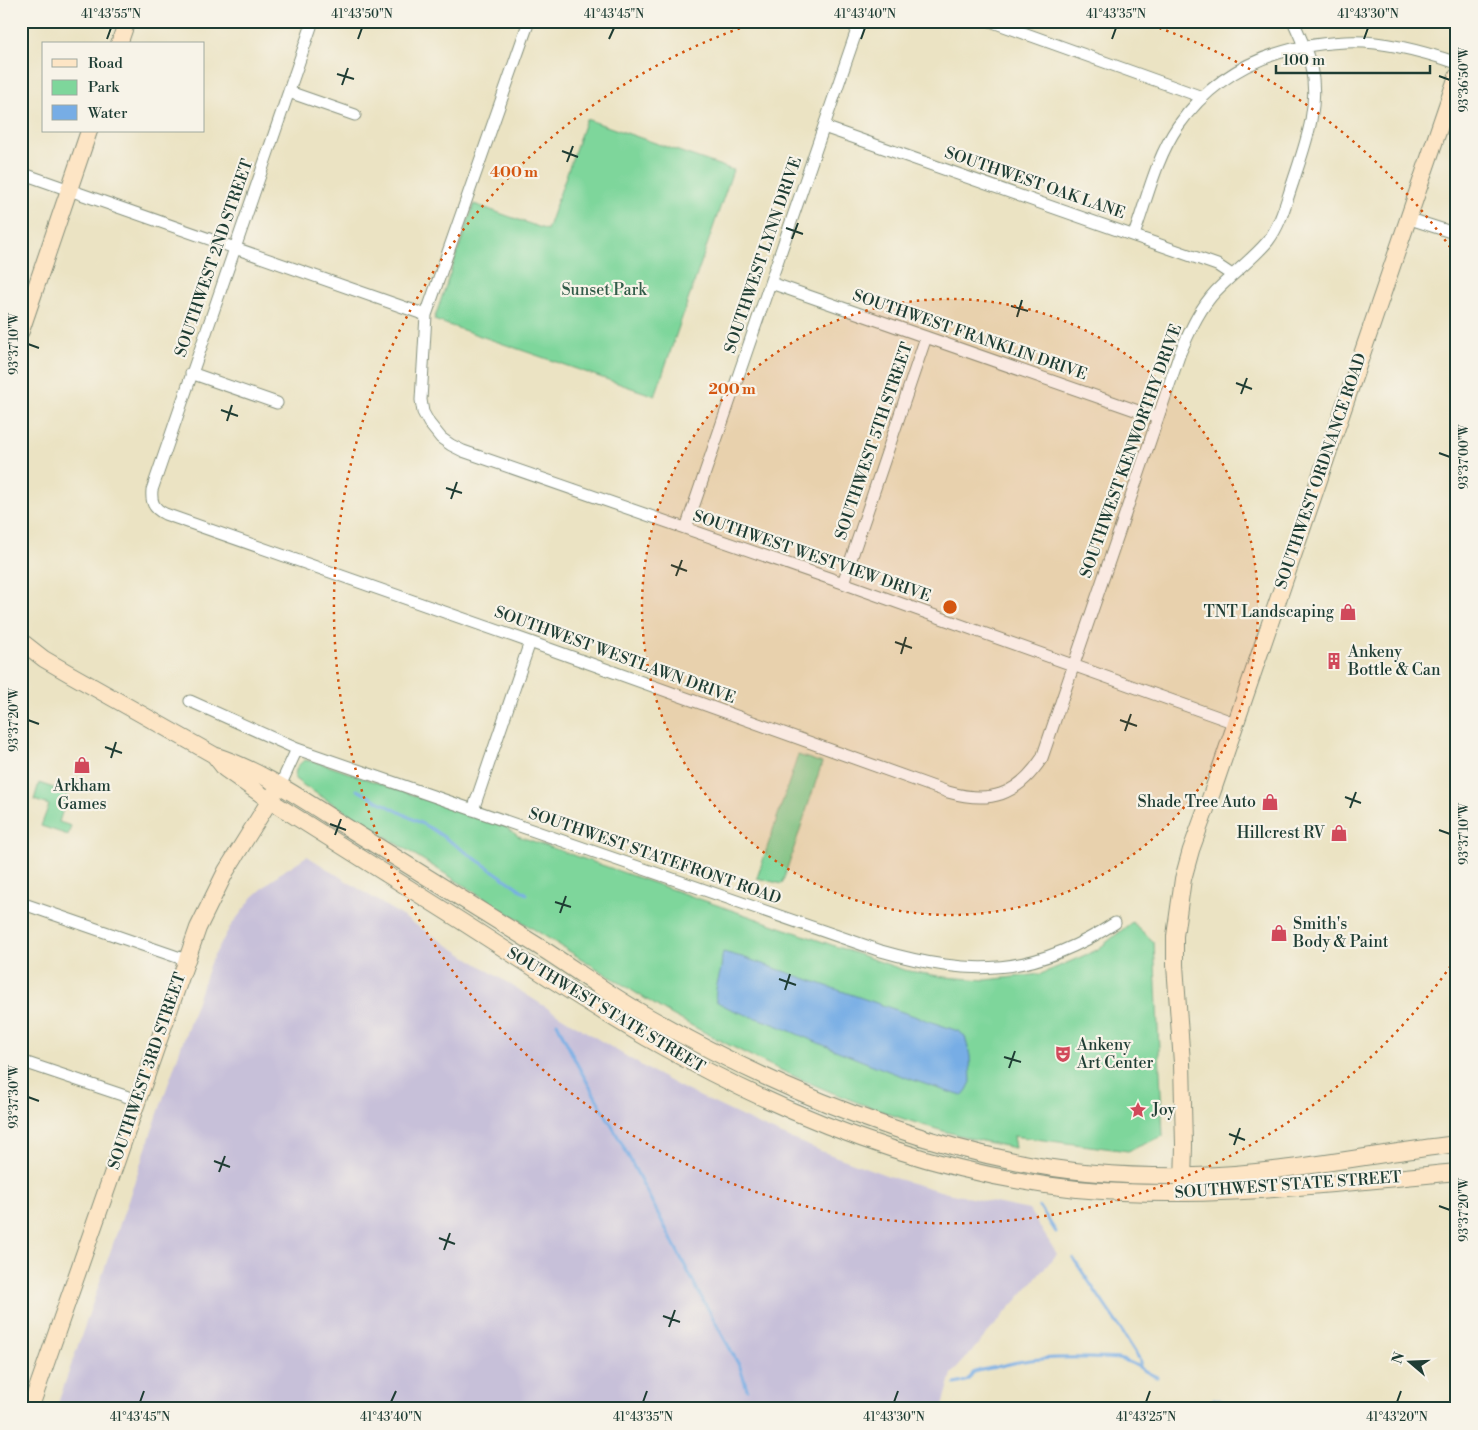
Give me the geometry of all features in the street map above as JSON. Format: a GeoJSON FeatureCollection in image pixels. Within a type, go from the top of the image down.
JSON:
{"type":"FeatureCollection","features":[{"type":"Feature","properties":{"kind":"main road"},"geometry":{"type":"LineString","coordinates":[[120,42],[127,21]]}},
{"type":"Feature","properties":{"kind":"main road","name":"SOUTHWEST ORDNANCE ROAD"},"geometry":{"type":"LineString","coordinates":[[1183,1194],[1182,1063],[1174,965],[1178,907],[1190,850],[1457,76]]}},
{"type":"Feature","properties":{"kind":"main road"},"geometry":{"type":"LineString","coordinates":[[21,332],[89,132]]}},
{"type":"Feature","properties":{"kind":"main road","name":"SOUTHWEST STATE STREET"},"geometry":{"type":"LineString","coordinates":[[21,642],[44,659],[214,755],[234,761],[280,786],[645,1015],[775,1082],[863,1118],[921,1138],[1021,1163],[1086,1172],[1183,1176],[1270,1170],[1457,1144]]}},
{"type":"Feature","properties":{"kind":"main road","name":"SOUTHWEST STATE STREET"},"geometry":{"type":"LineString","coordinates":[[214,755],[225,769],[269,800],[646,1038],[694,1064],[796,1113],[880,1145],[993,1175],[1074,1188],[1115,1192],[1183,1194],[1273,1189],[1457,1172]]}},
{"type":"Feature","properties":{"kind":"main road","name":"SOUTHWEST 3RD STREET"},"geometry":{"type":"LineString","coordinates":[[30,1409],[186,960],[216,889],[269,800],[280,786]]}},
{"type":"Feature","properties":{"kind":"street","name":"SOUTHWEST 2ND STREET"},"geometry":{"type":"LineString","coordinates":[[154,506],[152,490],[313,21]]}},
{"type":"Feature","properties":{"kind":"street"},"geometry":{"type":"LineString","coordinates":[[21,173],[426,316],[529,21]]}},
{"type":"Feature","properties":{"kind":"street","name":"SOUTHWEST LYNN DRIVE"},"geometry":{"type":"LineString","coordinates":[[686,528],[860,21]]}},
{"type":"Feature","properties":{"kind":"street"},"geometry":{"type":"LineString","coordinates":[[990,21],[1202,97]]}},
{"type":"Feature","properties":{"kind":"street","name":"SOUTHWEST KENWORTHY DRIVE"},"geometry":{"type":"LineString","coordinates":[[1047,744],[1180,353],[1192,325],[1204,306],[1269,239],[1281,218],[1312,117],[1311,68],[1293,21]]}},
{"type":"Feature","properties":{"kind":"street"},"geometry":{"type":"LineString","coordinates":[[1134,236],[1161,160],[1178,126],[1202,97],[1218,83],[1250,63],[1268,55],[1304,47],[1346,42],[1369,43],[1427,53],[1457,63]]}},
{"type":"Feature","properties":{"kind":"street"},"geometry":{"type":"LineString","coordinates":[[289,92],[355,115]]}},
{"type":"Feature","properties":{"kind":"street","name":"SOUTHWEST OAK LANE"},"geometry":{"type":"LineString","coordinates":[[824,127],[1217,265],[1232,275]]}},
{"type":"Feature","properties":{"kind":"street"},"geometry":{"type":"LineString","coordinates":[[1408,218],[1457,234]]}},
{"type":"Feature","properties":{"kind":"street","name":"SOUTHWEST FRANKLIN DRIVE"},"geometry":{"type":"LineString","coordinates":[[771,283],[1158,418]]}},
{"type":"Feature","properties":{"kind":"street","name":"SOUTHWEST WESTVIEW DRIVE"},"geometry":{"type":"LineString","coordinates":[[426,316],[421,400],[423,412],[441,438],[451,446],[1235,723]]}},
{"type":"Feature","properties":{"kind":"street","name":"SOUTHWEST 5TH STREET"},"geometry":{"type":"LineString","coordinates":[[843,583],[926,337]]}},
{"type":"Feature","properties":{"kind":"street"},"geometry":{"type":"LineString","coordinates":[[191,373],[277,403]]}},
{"type":"Feature","properties":{"kind":"street","name":"SOUTHWEST WESTLAWN DRIVE"},"geometry":{"type":"LineString","coordinates":[[154,506],[165,514],[967,797],[989,797],[1011,790],[1034,771],[1042,758],[1047,744]]}},
{"type":"Feature","properties":{"kind":"street"},"geometry":{"type":"LineString","coordinates":[[473,810],[530,642]]}},
{"type":"Feature","properties":{"kind":"street","name":"SOUTHWEST STATEFRONT ROAD"},"geometry":{"type":"LineString","coordinates":[[190,701],[296,749],[881,952],[926,963],[970,969],[1036,962],[1074,948],[1115,924]]}},
{"type":"Feature","properties":{"kind":"street","name":"SOUTHWEST 3RD STREET"},"geometry":{"type":"LineString","coordinates":[[280,786],[296,749]]}},
{"type":"Feature","properties":{"kind":"street"},"geometry":{"type":"LineString","coordinates":[[21,903],[186,960]]}},
{"type":"Feature","properties":{"kind":"street"},"geometry":{"type":"LineString","coordinates":[[21,1061],[137,1100]]}},
{"type":"Feature","properties":{"kind":"shaded area"},"geometry":{"type":"Polygon","coordinates":[[[307,856],[552,1011],[647,1069],[686,1090],[768,1129],[894,1178],[947,1193],[1029,1210],[1057,1254],[952,1374],[942,1409],[56,1409],[210,963],[230,927],[253,897],[279,874],[307,856]]]}},
{"type":"Feature","properties":{"kind":"green space","name":"Sunset Park"},"geometry":{"type":"Polygon","coordinates":[[[586,119],[733,170],[655,396],[434,320],[474,204],[547,230],[586,119]]]}},
{"type":"Feature","properties":{"kind":"green space"},"geometry":{"type":"Polygon","coordinates":[[[798,755],[822,763],[782,884],[757,878],[798,755]]]}},
{"type":"Feature","properties":{"kind":"green space"},"geometry":{"type":"Polygon","coordinates":[[[305,760],[323,764],[506,827],[518,836],[904,970],[944,977],[986,980],[1041,974],[1097,950],[1132,922],[1154,942],[1163,1136],[1128,1151],[1013,1136],[1015,1148],[923,1125],[878,1110],[791,1075],[665,1011],[303,785],[295,779],[295,776],[297,768],[305,760]]]}},
{"type":"Feature","properties":{"kind":"green space"},"geometry":{"type":"Polygon","coordinates":[[[39,783],[68,793],[59,822],[71,826],[68,835],[41,826],[49,805],[34,800],[39,783]]]}},
{"type":"Feature","properties":{"kind":"water"},"geometry":{"type":"Polygon","coordinates":[[[723,952],[958,1031],[965,1036],[970,1056],[971,1082],[967,1090],[962,1096],[915,1081],[723,1005],[716,1001],[716,988],[723,952]]]}},
{"type":"Feature","properties":{"kind":"waterway"},"geometry":{"type":"LineString","coordinates":[[357,790],[432,829],[527,894]]}},
{"type":"Feature","properties":{"kind":"waterway"},"geometry":{"type":"LineString","coordinates":[[557,1023],[577,1064],[622,1144],[697,1289],[740,1367],[747,1389]]}},
{"type":"Feature","properties":{"kind":"waterway"},"geometry":{"type":"LineString","coordinates":[[1040,1207],[1056,1232]]}},
{"type":"Feature","properties":{"kind":"waterway"},"geometry":{"type":"LineString","coordinates":[[1073,1258],[1140,1360],[1140,1367]]}},
{"type":"Feature","properties":{"kind":"waterway"},"geometry":{"type":"LineString","coordinates":[[955,1384],[966,1381],[973,1373],[982,1370],[1031,1360],[1055,1358],[1119,1359],[1128,1361],[1157,1377]]}},
{"type":"Feature","properties":{"kind":"waterway"},"geometry":{"type":"LineString","coordinates":[[1214,1399],[1241,1409]]}},
{"type":"Feature","properties":{"kind":"place","name":"TNT Landscaping"},"geometry":{"type":"Point","coordinates":[1348,612]}},
{"type":"Feature","properties":{"kind":"place","name":"Ankeny Bottle & Can"},"geometry":{"type":"Point","coordinates":[1334,661]}},
{"type":"Feature","properties":{"kind":"place","name":"Arkham Games"},"geometry":{"type":"Point","coordinates":[82,765]}},
{"type":"Feature","properties":{"kind":"place","name":"Shade Tree Auto"},"geometry":{"type":"Point","coordinates":[1270,802]}},
{"type":"Feature","properties":{"kind":"place","name":"Hillcrest RV"},"geometry":{"type":"Point","coordinates":[1339,833]}},
{"type":"Feature","properties":{"kind":"place","name":"Smith's Body & Paint"},"geometry":{"type":"Point","coordinates":[1279,933]}},
{"type":"Feature","properties":{"kind":"place","name":"Ankeny Art Center"},"geometry":{"type":"Point","coordinates":[1063,1054]}},
{"type":"Feature","properties":{"kind":"place","name":"Joy"},"geometry":{"type":"Point","coordinates":[1138,1110]}}]}
